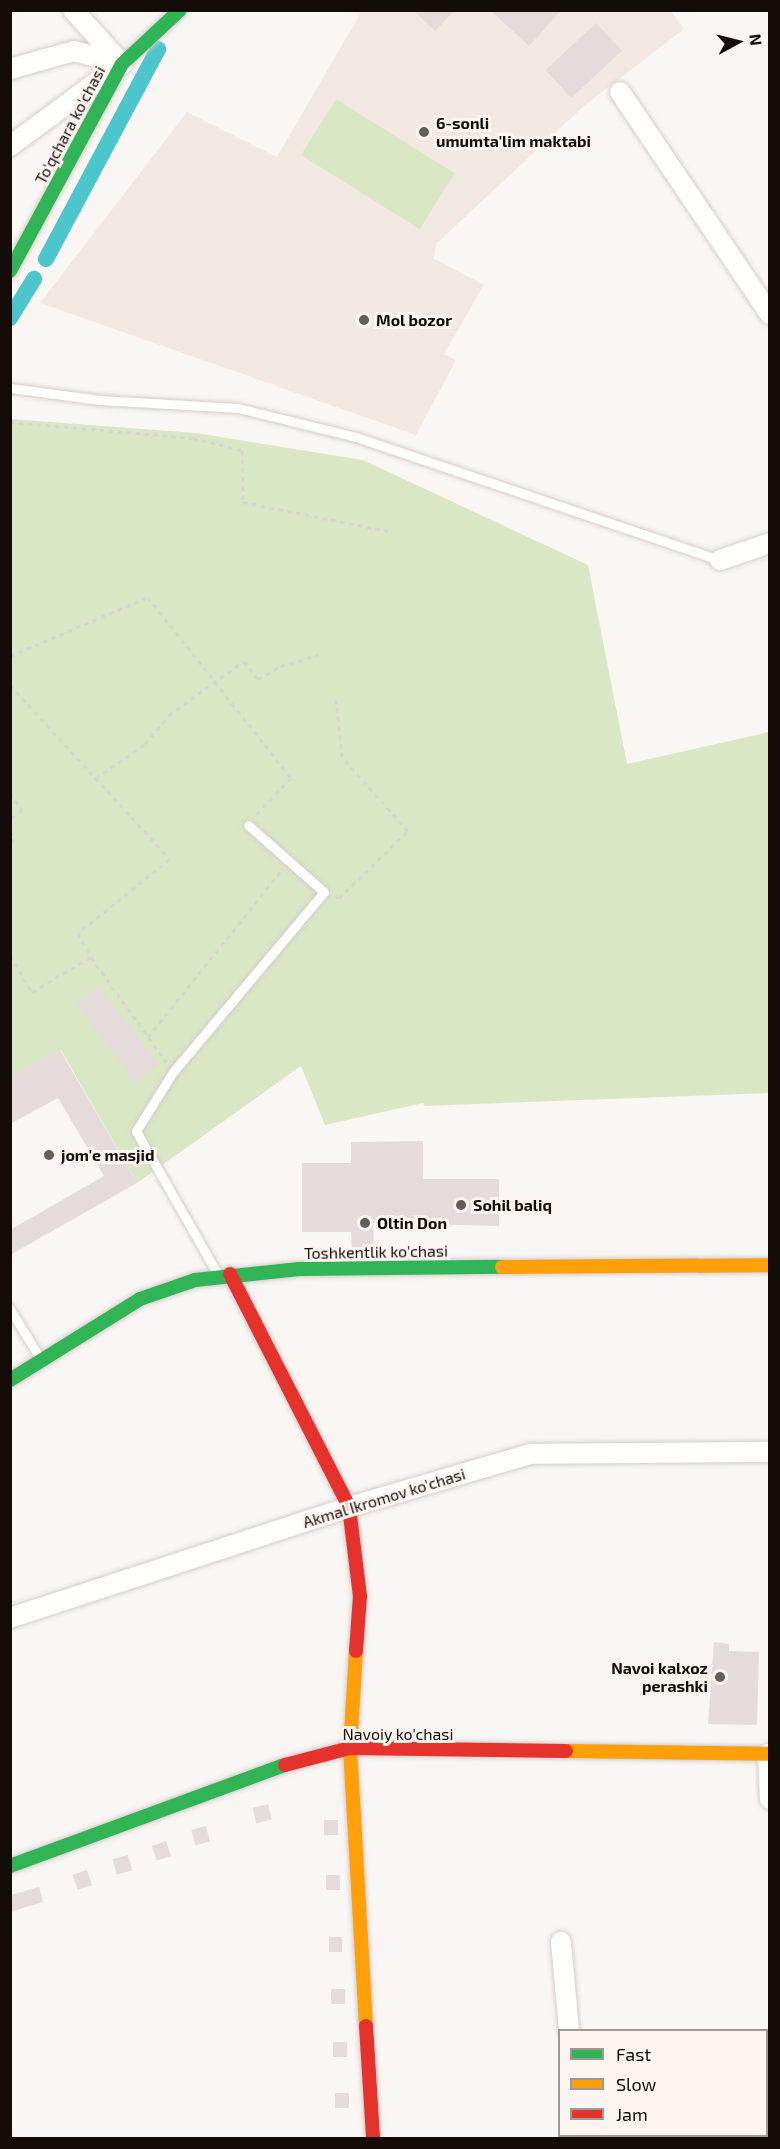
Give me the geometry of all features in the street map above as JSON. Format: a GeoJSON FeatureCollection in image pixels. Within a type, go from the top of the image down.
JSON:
{"type":"FeatureCollection","features":[{"type":"Feature","properties":{"kind":"street"},"geometry":{"type":"LineString","coordinates":[[73,10],[122,64]]}},
{"type":"Feature","properties":{"kind":"street","name":"To'qchara ko'chasi"},"geometry":{"type":"LineString","coordinates":[[10,271],[122,64],[180,10]]}},
{"type":"Feature","properties":{"kind":"street"},"geometry":{"type":"LineString","coordinates":[[10,69],[74,51],[122,64]]}},
{"type":"Feature","properties":{"kind":"street"},"geometry":{"type":"LineString","coordinates":[[10,146],[122,64]]}},
{"type":"Feature","properties":{"kind":"street"},"geometry":{"type":"LineString","coordinates":[[620,92],[770,314]]}},
{"type":"Feature","properties":{"kind":"street"},"geometry":{"type":"LineString","coordinates":[[720,560],[770,543]]}},
{"type":"Feature","properties":{"kind":"street","name":"Toshkentlik ko'chasi"},"geometry":{"type":"LineString","coordinates":[[10,1380],[140,1299],[224,1275],[299,1269],[770,1265]]}},
{"type":"Feature","properties":{"kind":"street"},"geometry":{"type":"LineString","coordinates":[[224,1275],[349,1507],[360,1596],[350,1748],[373,2139]]}},
{"type":"Feature","properties":{"kind":"street","name":"Akmal Ikromov ko'chasi"},"geometry":{"type":"LineString","coordinates":[[10,1618],[349,1507],[530,1454],[770,1452]]}},
{"type":"Feature","properties":{"kind":"street","name":"Navoiy ko'chasi"},"geometry":{"type":"LineString","coordinates":[[10,1866],[316,1754],[350,1748],[769,1754]]}},
{"type":"Feature","properties":{"kind":"street"},"geometry":{"type":"LineString","coordinates":[[769,1754],[770,1799]]}},
{"type":"Feature","properties":{"kind":"street"},"geometry":{"type":"LineString","coordinates":[[561,1942],[569,2029]]}},
{"type":"Feature","properties":{"kind":"lane"},"geometry":{"type":"LineString","coordinates":[[10,388],[100,400],[238,408],[356,437],[720,560]]}},
{"type":"Feature","properties":{"kind":"lane"},"geometry":{"type":"LineString","coordinates":[[224,1275],[136,1131],[173,1072],[324,892],[248,825]]}},
{"type":"Feature","properties":{"kind":"lane"},"geometry":{"type":"LineString","coordinates":[[10,1309],[41,1360]]}},
{"type":"Feature","properties":{"kind":"path"},"geometry":{"type":"LineString","coordinates":[[10,422],[193,438],[242,450],[243,502],[388,531]]}},
{"type":"Feature","properties":{"kind":"path"},"geometry":{"type":"LineString","coordinates":[[10,656],[148,597],[291,778],[259,808],[248,825]]}},
{"type":"Feature","properties":{"kind":"path"},"geometry":{"type":"LineString","coordinates":[[96,778],[145,744],[169,715],[244,661],[258,680],[281,666],[318,655]]}},
{"type":"Feature","properties":{"kind":"path"},"geometry":{"type":"LineString","coordinates":[[10,685],[170,859],[78,933],[91,957],[173,1072]]}},
{"type":"Feature","properties":{"kind":"path"},"geometry":{"type":"LineString","coordinates":[[324,892],[339,898],[408,831],[342,757],[336,700]]}},
{"type":"Feature","properties":{"kind":"path"},"geometry":{"type":"LineString","coordinates":[[10,793],[22,810],[10,819]]}},
{"type":"Feature","properties":{"kind":"path"},"geometry":{"type":"LineString","coordinates":[[10,831],[15,839],[10,842]]}},
{"type":"Feature","properties":{"kind":"path"},"geometry":{"type":"LineString","coordinates":[[148,1037],[290,860]]}},
{"type":"Feature","properties":{"kind":"path"},"geometry":{"type":"LineString","coordinates":[[10,955],[33,992],[91,957]]}},
{"type":"Feature","properties":{"kind":"shaded area"},"geometry":{"type":"Polygon","coordinates":[[[357,11],[671,11],[684,29],[584,106],[437,243],[433,258],[484,285],[444,354],[456,360],[416,435],[40,303],[187,112],[277,157],[360,14],[357,11]]]}},
{"type":"Feature","properties":{"kind":"green space"},"geometry":{"type":"Polygon","coordinates":[[[336,99],[455,173],[420,229],[301,155],[336,99]]]}},
{"type":"Feature","properties":{"kind":"green space"},"geometry":{"type":"Polygon","coordinates":[[[11,419],[196,433],[363,460],[588,565],[627,764],[769,732],[769,1093],[425,1106],[423,1103],[325,1125],[301,1066],[137,1183],[61,1050],[11,1076],[11,419]]]}},
{"type":"Feature","properties":{"kind":"building"},"geometry":{"type":"Polygon","coordinates":[[[413,10],[455,10],[435,31],[413,10]]]}},
{"type":"Feature","properties":{"kind":"building"},"geometry":{"type":"Polygon","coordinates":[[[490,10],[561,10],[529,46],[490,10]]]}},
{"type":"Feature","properties":{"kind":"building"},"geometry":{"type":"Polygon","coordinates":[[[596,23],[622,51],[571,98],[546,70],[596,23]]]}},
{"type":"Feature","properties":{"kind":"building"},"geometry":{"type":"Polygon","coordinates":[[[99,986],[159,1065],[135,1083],[76,1003],[99,986]]]}},
{"type":"Feature","properties":{"kind":"building"},"geometry":{"type":"Polygon","coordinates":[[[60,1050],[137,1183],[10,1255],[10,1230],[104,1176],[58,1098],[10,1124],[10,1076],[60,1050]]]}},
{"type":"Feature","properties":{"kind":"building"},"geometry":{"type":"Polygon","coordinates":[[[423,1141],[423,1179],[499,1179],[499,1226],[373,1223],[374,1249],[352,1249],[351,1232],[302,1232],[302,1163],[351,1163],[351,1142],[423,1141]]]}},
{"type":"Feature","properties":{"kind":"building","name":"Navoi kalxoz perashki"},"geometry":{"type":"Polygon","coordinates":[[[714,1642],[729,1644],[729,1651],[759,1652],[757,1725],[708,1724],[714,1642]]]}},
{"type":"Feature","properties":{"kind":"building"},"geometry":{"type":"Polygon","coordinates":[[[268,1804],[272,1820],[256,1823],[252,1808],[268,1804]]]}},
{"type":"Feature","properties":{"kind":"building"},"geometry":{"type":"Polygon","coordinates":[[[324,1820],[338,1820],[338,1835],[324,1835],[324,1820]]]}},
{"type":"Feature","properties":{"kind":"building"},"geometry":{"type":"Polygon","coordinates":[[[206,1826],[210,1842],[195,1845],[191,1830],[206,1826]]]}},
{"type":"Feature","properties":{"kind":"building"},"geometry":{"type":"Polygon","coordinates":[[[166,1841],[171,1856],[157,1861],[152,1846],[166,1841]]]}},
{"type":"Feature","properties":{"kind":"building"},"geometry":{"type":"Polygon","coordinates":[[[128,1855],[132,1870],[117,1875],[113,1859],[128,1855]]]}},
{"type":"Feature","properties":{"kind":"building"},"geometry":{"type":"Polygon","coordinates":[[[87,1870],[92,1885],[78,1890],[73,1875],[87,1870]]]}},
{"type":"Feature","properties":{"kind":"building"},"geometry":{"type":"Polygon","coordinates":[[[326,1875],[340,1875],[340,1890],[326,1890],[326,1875]]]}},
{"type":"Feature","properties":{"kind":"building"},"geometry":{"type":"Polygon","coordinates":[[[39,1887],[43,1902],[10,1912],[10,1895],[39,1887]]]}},
{"type":"Feature","properties":{"kind":"building"},"geometry":{"type":"Polygon","coordinates":[[[329,1937],[342,1937],[342,1952],[329,1952],[329,1937]]]}},
{"type":"Feature","properties":{"kind":"building"},"geometry":{"type":"Polygon","coordinates":[[[331,1989],[345,1989],[345,2004],[331,2004],[331,1989]]]}},
{"type":"Feature","properties":{"kind":"building"},"geometry":{"type":"Polygon","coordinates":[[[333,2042],[347,2042],[347,2057],[333,2057],[333,2042]]]}},
{"type":"Feature","properties":{"kind":"building"},"geometry":{"type":"Polygon","coordinates":[[[335,2093],[349,2093],[349,2108],[335,2108],[335,2093]]]}},
{"type":"Feature","properties":{"kind":"waterway"},"geometry":{"type":"LineString","coordinates":[[46,259],[158,49]]}},
{"type":"Feature","properties":{"kind":"waterway"},"geometry":{"type":"LineString","coordinates":[[10,318],[34,279]]}},
{"type":"Feature","properties":{"kind":"traffic: fast"},"geometry":{"type":"LineString","coordinates":[[10,271],[122,64],[180,10]]}},
{"type":"Feature","properties":{"kind":"traffic: fast"},"geometry":{"type":"LineString","coordinates":[[10,1380],[140,1299],[195,1280],[299,1269],[502,1267]]}},
{"type":"Feature","properties":{"kind":"traffic: fast"},"geometry":{"type":"LineString","coordinates":[[10,1866],[285,1765]]}},
{"type":"Feature","properties":{"kind":"traffic: slow"},"geometry":{"type":"LineString","coordinates":[[502,1267],[770,1265]]}},
{"type":"Feature","properties":{"kind":"traffic: slow"},"geometry":{"type":"LineString","coordinates":[[356,1651],[350,1748],[366,2026]]}},
{"type":"Feature","properties":{"kind":"traffic: slow"},"geometry":{"type":"LineString","coordinates":[[566,1751],[770,1754]]}},
{"type":"Feature","properties":{"kind":"traffic: jam"},"geometry":{"type":"LineString","coordinates":[[230,1274],[349,1507],[360,1596],[356,1651]]}},
{"type":"Feature","properties":{"kind":"traffic: jam"},"geometry":{"type":"LineString","coordinates":[[285,1765],[350,1748],[566,1751]]}},
{"type":"Feature","properties":{"kind":"traffic: jam"},"geometry":{"type":"LineString","coordinates":[[366,2026],[373,2138]]}},
{"type":"Feature","properties":{"kind":"place","name":"6-sonli umumta'lim maktabi"},"geometry":{"type":"Point","coordinates":[424,132]}},
{"type":"Feature","properties":{"kind":"place","name":"Mol bozor"},"geometry":{"type":"Point","coordinates":[364,320]}},
{"type":"Feature","properties":{"kind":"place","name":"jom'e masjid"},"geometry":{"type":"Point","coordinates":[49,1155]}},
{"type":"Feature","properties":{"kind":"place","name":"Sohil baliq"},"geometry":{"type":"Point","coordinates":[461,1205]}},
{"type":"Feature","properties":{"kind":"place","name":"Oltin Don"},"geometry":{"type":"Point","coordinates":[365,1223]}},
{"type":"Feature","properties":{"kind":"place","name":"Navoi kalxoz perashki"},"geometry":{"type":"Point","coordinates":[720,1677]}}]}
